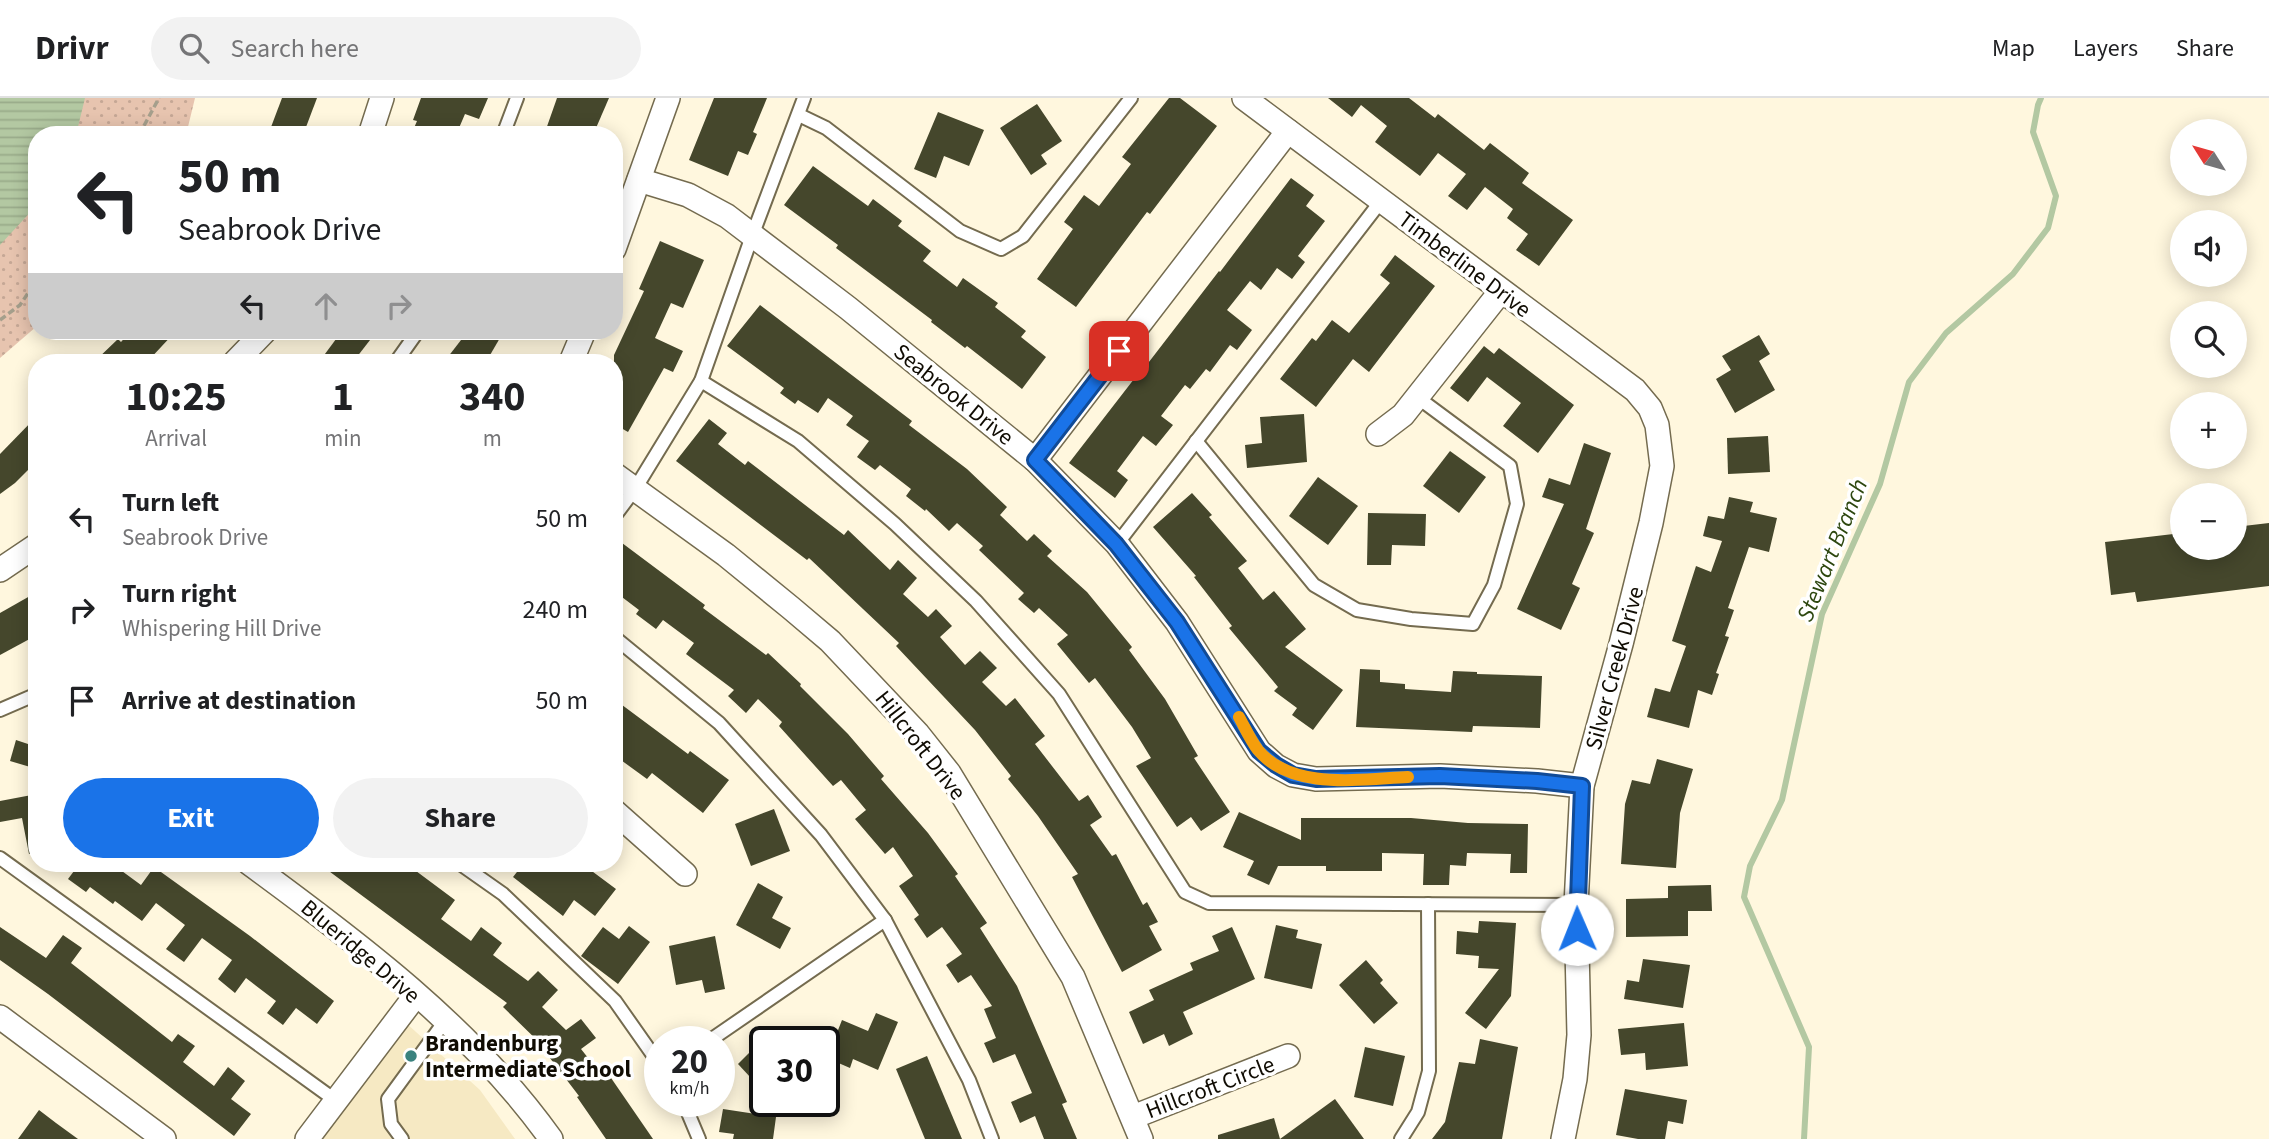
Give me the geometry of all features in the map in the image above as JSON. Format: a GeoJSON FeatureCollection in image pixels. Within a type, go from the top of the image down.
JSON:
{"type":"FeatureCollection","features":[{"type":"Feature","properties":{"kind":"street"},"geometry":{"type":"LineString","coordinates":[[373,126],[383,98]]}},
{"type":"Feature","properties":{"kind":"street"},"geometry":{"type":"LineString","coordinates":[[623,225],[668,98]]}},
{"type":"Feature","properties":{"kind":"street","name":"Timberline Drive"},"geometry":{"type":"LineString","coordinates":[[1244,98],[1635,390],[1650,408],[1657,425],[1661,449]]}},
{"type":"Feature","properties":{"kind":"street"},"geometry":{"type":"LineString","coordinates":[[1035,460],[1288,131]]}},
{"type":"Feature","properties":{"kind":"street","name":"Seabrook Drive"},"geometry":{"type":"LineString","coordinates":[[639,180],[708,204],[848,308],[1035,460],[1116,544],[1177,622],[1259,751],[1276,765],[1293,775],[1316,779],[1440,776],[1582,786]]}},
{"type":"Feature","properties":{"kind":"street"},"geometry":{"type":"LineString","coordinates":[[1378,433],[1403,415],[1501,291]]}},
{"type":"Feature","properties":{"kind":"street"},"geometry":{"type":"LineString","coordinates":[[243,354],[256,340]]}},
{"type":"Feature","properties":{"kind":"street","name":"Silver Creek Drive"},"geometry":{"type":"LineString","coordinates":[[1563,1139],[1575,1079],[1578,1035],[1576,905],[1582,786],[1651,523],[1662,466],[1661,449]]}},
{"type":"Feature","properties":{"kind":"street","name":"Hillcroft Drive"},"geometry":{"type":"LineString","coordinates":[[623,480],[726,555],[830,641],[918,734],[949,773],[1073,977],[1141,1139]]}},
{"type":"Feature","properties":{"kind":"street"},"geometry":{"type":"LineString","coordinates":[[0,570],[28,551]]}},
{"type":"Feature","properties":{"kind":"street"},"geometry":{"type":"LineString","coordinates":[[623,819],[685,874]]}},
{"type":"Feature","properties":{"kind":"street","name":"Blueridge Drive"},"geometry":{"type":"LineString","coordinates":[[270,872],[445,1021],[496,1071],[535,1115],[551,1139]]}},
{"type":"Feature","properties":{"kind":"street"},"geometry":{"type":"LineString","coordinates":[[306,1139],[416,995]]}},
{"type":"Feature","properties":{"kind":"street"},"geometry":{"type":"LineString","coordinates":[[0,1017],[164,1139]]}},
{"type":"Feature","properties":{"kind":"street","name":"Hillcroft Circle"},"geometry":{"type":"LineString","coordinates":[[1133,1117],[1288,1056]]}},
{"type":"Feature","properties":{"kind":"lane"},"geometry":{"type":"LineString","coordinates":[[506,126],[517,98]]}},
{"type":"Feature","properties":{"kind":"lane"},"geometry":{"type":"LineString","coordinates":[[623,505],[701,382],[804,98]]}},
{"type":"Feature","properties":{"kind":"lane"},"geometry":{"type":"LineString","coordinates":[[799,115],[826,128],[960,232],[1001,249],[1023,236],[1131,98]]}},
{"type":"Feature","properties":{"kind":"lane"},"geometry":{"type":"LineString","coordinates":[[1116,544],[1381,201]]}},
{"type":"Feature","properties":{"kind":"lane"},"geometry":{"type":"LineString","coordinates":[[701,382],[799,441],[895,524],[976,601],[1059,694],[1185,892],[1209,903],[1576,905]]}},
{"type":"Feature","properties":{"kind":"lane"},"geometry":{"type":"LineString","coordinates":[[1196,441],[1314,585],[1357,610],[1410,619],[1474,624],[1494,585],[1517,504],[1510,466],[1417,397]]}},
{"type":"Feature","properties":{"kind":"lane"},"geometry":{"type":"LineString","coordinates":[[623,644],[719,723],[821,835],[885,920],[969,1080],[992,1139]]}},
{"type":"Feature","properties":{"kind":"lane"},"geometry":{"type":"LineString","coordinates":[[0,710],[28,698]]}},
{"type":"Feature","properties":{"kind":"lane"},"geometry":{"type":"LineString","coordinates":[[0,858],[335,1100]]}},
{"type":"Feature","properties":{"kind":"lane"},"geometry":{"type":"LineString","coordinates":[[472,872],[503,894],[615,1001],[644,1042]]}},
{"type":"Feature","properties":{"kind":"lane"},"geometry":{"type":"LineString","coordinates":[[1401,1139],[1418,1112],[1429,1071],[1429,904]]}},
{"type":"Feature","properties":{"kind":"lane"},"geometry":{"type":"LineString","coordinates":[[731,1026],[885,920]]}},
{"type":"Feature","properties":{"kind":"lane"},"geometry":{"type":"LineString","coordinates":[[402,1139],[391,1124],[388,1098],[445,1021]]}},
{"type":"Feature","properties":{"kind":"lane"},"geometry":{"type":"LineString","coordinates":[[689,1117],[699,1139]]}},
{"type":"Feature","properties":{"kind":"path"},"geometry":{"type":"LineString","coordinates":[[144,126],[159,98]]}},
{"type":"Feature","properties":{"kind":"path"},"geometry":{"type":"LineString","coordinates":[[0,320],[20,304],[28,293]]}},
{"type":"Feature","properties":{"kind":"shaded area"},"geometry":{"type":"Polygon","coordinates":[[[0,98],[195,98],[188,126],[28,126],[28,334],[0,358],[0,98]]]}},
{"type":"Feature","properties":{"kind":"shaded area"},"geometry":{"type":"Polygon","coordinates":[[[0,98],[85,98],[78,126],[28,126],[28,215],[0,245],[0,98]]]}},
{"type":"Feature","properties":{"kind":"shaded area","name":"Brandenburg Intermediate School"},"geometry":{"type":"Polygon","coordinates":[[[405,1022],[480,1090],[515,1139],[318,1139],[405,1022]]]}},
{"type":"Feature","properties":{"kind":"building"},"geometry":{"type":"Polygon","coordinates":[[[282,98],[317,98],[306,126],[271,126],[282,98]]]}},
{"type":"Feature","properties":{"kind":"building"},"geometry":{"type":"Polygon","coordinates":[[[421,98],[488,98],[479,119],[465,114],[460,126],[415,126],[417,121],[413,120],[421,98]]]}},
{"type":"Feature","properties":{"kind":"building"},"geometry":{"type":"Polygon","coordinates":[[[557,98],[609,98],[597,126],[547,126],[557,98]]]}},
{"type":"Feature","properties":{"kind":"building"},"geometry":{"type":"Polygon","coordinates":[[[714,98],[767,98],[753,132],[757,134],[748,155],[738,151],[728,176],[689,160],[714,98]]]}},
{"type":"Feature","properties":{"kind":"building"},"geometry":{"type":"Polygon","coordinates":[[[1169,98],[1180,98],[1217,126],[1150,214],[1147,212],[1076,307],[1037,279],[1073,229],[1064,222],[1084,195],[1099,206],[1131,164],[1122,157],[1169,98]]]}},
{"type":"Feature","properties":{"kind":"building"},"geometry":{"type":"Polygon","coordinates":[[[1328,98],[1409,98],[1435,118],[1438,114],[1484,150],[1490,143],[1529,173],[1522,183],[1573,220],[1539,266],[1516,250],[1528,234],[1507,218],[1513,209],[1485,187],[1467,210],[1448,196],[1466,174],[1438,153],[1420,176],[1375,142],[1387,126],[1361,105],[1352,117],[1328,98]]]}},
{"type":"Feature","properties":{"kind":"building"},"geometry":{"type":"Polygon","coordinates":[[[1037,104],[1062,141],[1041,155],[1047,164],[1031,175],[1000,128],[1037,104]]]}},
{"type":"Feature","properties":{"kind":"building"},"geometry":{"type":"Polygon","coordinates":[[[938,112],[984,130],[969,166],[944,156],[936,178],[914,169],[938,112]]]}},
{"type":"Feature","properties":{"kind":"building"},"geometry":{"type":"Polygon","coordinates":[[[813,166],[868,206],[873,199],[902,221],[898,226],[931,251],[923,261],[957,287],[963,278],[998,303],[995,307],[1026,331],[1021,337],[1046,357],[1022,389],[931,322],[932,320],[836,248],[838,245],[784,205],[813,166]]]}},
{"type":"Feature","properties":{"kind":"building"},"geometry":{"type":"Polygon","coordinates":[[[1291,178],[1314,195],[1306,206],[1325,221],[1298,256],[1305,262],[1292,279],[1277,268],[1261,290],[1250,281],[1227,310],[1252,330],[1237,350],[1230,345],[1210,372],[1206,369],[1190,389],[1185,385],[1161,416],[1173,425],[1156,446],[1143,436],[1117,471],[1128,480],[1115,498],[1069,463],[1291,178]]]}},
{"type":"Feature","properties":{"kind":"building"},"geometry":{"type":"Polygon","coordinates":[[[660,241],[704,260],[683,308],[671,303],[655,338],[683,351],[673,372],[664,368],[628,432],[623,429],[623,354],[614,354],[644,291],[639,289],[660,241]]]}},
{"type":"Feature","properties":{"kind":"building"},"geometry":{"type":"Polygon","coordinates":[[[1395,255],[1435,286],[1369,372],[1353,359],[1316,407],[1280,379],[1312,338],[1316,341],[1332,320],[1349,333],[1390,283],[1380,275],[1395,255]]]}},
{"type":"Feature","properties":{"kind":"building"},"geometry":{"type":"Polygon","coordinates":[[[760,305],[912,421],[909,425],[967,469],[1007,507],[1000,515],[1027,541],[1034,534],[1052,551],[1047,556],[1087,592],[1132,647],[1129,650],[1165,699],[1198,756],[1194,758],[1230,812],[1201,831],[1191,817],[1177,827],[1136,766],[1151,758],[1132,727],[1095,678],[1089,683],[1057,644],[1068,635],[1039,608],[1034,613],[1018,599],[1024,593],[979,550],[983,546],[957,523],[949,531],[926,509],[925,511],[906,496],[911,489],[880,465],[875,470],[857,457],[869,441],[846,425],[853,416],[828,398],[818,413],[798,400],[795,404],[780,393],[784,388],[727,346],[760,305]]]}},
{"type":"Feature","properties":{"kind":"building"},"geometry":{"type":"Polygon","coordinates":[[[1759,335],[1770,354],[1759,361],[1775,390],[1735,413],[1716,379],[1731,370],[1722,356],[1759,335]]]}},
{"type":"Feature","properties":{"kind":"building"},"geometry":{"type":"Polygon","coordinates":[[[117,340],[168,340],[154,354],[102,354],[117,340]]]}},
{"type":"Feature","properties":{"kind":"building"},"geometry":{"type":"Polygon","coordinates":[[[335,340],[370,340],[359,354],[325,354],[335,340]]]}},
{"type":"Feature","properties":{"kind":"building"},"geometry":{"type":"Polygon","coordinates":[[[461,340],[499,340],[491,354],[450,354],[461,340]]]}},
{"type":"Feature","properties":{"kind":"building"},"geometry":{"type":"Polygon","coordinates":[[[1484,346],[1494,354],[1499,348],[1574,405],[1538,453],[1503,426],[1521,403],[1487,377],[1468,402],[1450,388],[1484,346]]]}},
{"type":"Feature","properties":{"kind":"building"},"geometry":{"type":"Polygon","coordinates":[[[1304,414],[1307,462],[1247,468],[1245,445],[1262,443],[1260,417],[1304,414]]]}},
{"type":"Feature","properties":{"kind":"building"},"geometry":{"type":"Polygon","coordinates":[[[709,419],[727,433],[718,444],[745,465],[748,461],[844,535],[848,530],[890,570],[898,560],[917,578],[903,594],[928,617],[936,609],[952,626],[940,637],[965,665],[980,651],[997,668],[982,682],[1006,706],[1015,698],[1045,736],[1035,744],[1079,801],[1088,795],[1102,817],[1090,825],[1112,856],[1116,854],[1143,905],[1147,902],[1158,922],[1149,926],[1162,950],[1122,972],[1072,877],[1078,874],[1038,816],[1008,779],[1011,776],[975,730],[896,646],[899,643],[809,558],[807,560],[676,461],[709,419]]]}},
{"type":"Feature","properties":{"kind":"building"},"geometry":{"type":"Polygon","coordinates":[[[28,425],[28,470],[0,494],[0,454],[28,425]]]}},
{"type":"Feature","properties":{"kind":"building"},"geometry":{"type":"Polygon","coordinates":[[[1768,436],[1770,472],[1728,474],[1727,438],[1768,436]]]}},
{"type":"Feature","properties":{"kind":"building"},"geometry":{"type":"Polygon","coordinates":[[[1584,443],[1611,453],[1586,529],[1594,533],[1572,584],[1580,588],[1561,630],[1517,609],[1564,504],[1542,497],[1549,478],[1570,485],[1584,443]]]}},
{"type":"Feature","properties":{"kind":"building"},"geometry":{"type":"Polygon","coordinates":[[[1450,451],[1486,477],[1459,513],[1423,486],[1450,451]]]}},
{"type":"Feature","properties":{"kind":"building"},"geometry":{"type":"Polygon","coordinates":[[[1318,477],[1358,506],[1328,545],[1289,516],[1318,477]]]}},
{"type":"Feature","properties":{"kind":"building"},"geometry":{"type":"Polygon","coordinates":[[[1192,493],[1247,561],[1238,568],[1263,600],[1274,591],[1306,629],[1285,647],[1343,690],[1313,730],[1292,715],[1297,708],[1274,691],[1278,687],[1229,628],[1232,626],[1194,577],[1196,576],[1153,527],[1192,493]]]}},
{"type":"Feature","properties":{"kind":"building"},"geometry":{"type":"Polygon","coordinates":[[[1729,497],[1753,502],[1750,512],[1777,518],[1769,552],[1749,547],[1728,608],[1734,610],[1725,636],[1729,637],[1716,673],[1719,674],[1712,695],[1698,690],[1689,728],[1647,717],[1655,688],[1670,692],[1686,646],[1672,641],[1696,566],[1711,572],[1722,541],[1703,536],[1708,516],[1724,519],[1729,497]]]}},
{"type":"Feature","properties":{"kind":"building"},"geometry":{"type":"Polygon","coordinates":[[[1368,513],[1426,514],[1425,546],[1392,545],[1391,565],[1367,565],[1368,513]]]}},
{"type":"Feature","properties":{"kind":"building"},"geometry":{"type":"Polygon","coordinates":[[[2269,523],[2269,586],[2137,602],[2135,592],[2111,595],[2105,542],[2170,534],[2170,560],[2247,560],[2247,526],[2269,523]]]}},
{"type":"Feature","properties":{"kind":"building"},"geometry":{"type":"Polygon","coordinates":[[[623,544],[705,605],[703,608],[766,655],[768,653],[801,684],[884,776],[881,779],[928,833],[958,874],[955,876],[987,923],[980,928],[1017,986],[1067,1102],[1062,1104],[1077,1139],[1044,1139],[1035,1116],[1020,1123],[1011,1102],[1032,1093],[1015,1054],[993,1063],[984,1043],[996,1038],[984,1009],[992,1006],[971,975],[958,983],[946,965],[962,954],[942,927],[927,938],[914,919],[919,915],[899,886],[913,876],[893,847],[885,854],[855,819],[866,810],[841,780],[833,786],[779,726],[782,722],[758,699],[746,713],[728,696],[734,690],[686,654],[694,643],[663,620],[656,629],[636,614],[639,610],[623,598],[623,544]]]}},
{"type":"Feature","properties":{"kind":"building"},"geometry":{"type":"Polygon","coordinates":[[[28,597],[28,640],[0,655],[0,613],[28,597]]]}},
{"type":"Feature","properties":{"kind":"building"},"geometry":{"type":"Polygon","coordinates":[[[1360,669],[1380,670],[1380,682],[1405,684],[1405,689],[1451,692],[1453,671],[1542,676],[1540,728],[1473,726],[1472,732],[1356,727],[1360,669]]]}},
{"type":"Feature","properties":{"kind":"building"},"geometry":{"type":"Polygon","coordinates":[[[623,706],[688,754],[690,751],[729,780],[703,813],[652,773],[647,779],[623,762],[623,706]]]}},
{"type":"Feature","properties":{"kind":"building"},"geometry":{"type":"Polygon","coordinates":[[[16,740],[28,744],[28,766],[10,761],[16,740]]]}},
{"type":"Feature","properties":{"kind":"building"},"geometry":{"type":"Polygon","coordinates":[[[1657,759],[1693,769],[1680,813],[1676,868],[1621,864],[1625,804],[1632,780],[1650,784],[1657,759]]]}},
{"type":"Feature","properties":{"kind":"building"},"geometry":{"type":"Polygon","coordinates":[[[28,796],[28,849],[22,818],[0,822],[0,801],[28,796]]]}},
{"type":"Feature","properties":{"kind":"building"},"geometry":{"type":"Polygon","coordinates":[[[774,809],[790,851],[751,866],[735,824],[774,809]]]}},
{"type":"Feature","properties":{"kind":"building"},"geometry":{"type":"Polygon","coordinates":[[[1239,812],[1301,840],[1301,818],[1411,818],[1528,824],[1527,873],[1510,873],[1511,854],[1467,853],[1466,866],[1450,865],[1449,885],[1423,885],[1424,854],[1382,853],[1382,871],[1326,871],[1326,866],[1278,866],[1269,885],[1247,875],[1254,861],[1223,847],[1239,812]]]}},
{"type":"Feature","properties":{"kind":"building"},"geometry":{"type":"Polygon","coordinates":[[[73,872],[123,872],[141,885],[150,872],[161,872],[334,1001],[317,1024],[296,1008],[283,1025],[267,1013],[276,1001],[246,978],[235,993],[218,979],[232,960],[202,938],[184,962],[166,949],[185,925],[156,903],[142,921],[115,901],[113,904],[90,887],[86,892],[68,879],[73,872]]]}},
{"type":"Feature","properties":{"kind":"building"},"geometry":{"type":"Polygon","coordinates":[[[330,872],[417,872],[455,900],[441,919],[471,941],[481,927],[502,943],[493,955],[528,981],[538,971],[558,990],[542,1007],[566,1030],[581,1019],[596,1038],[581,1049],[604,1078],[609,1075],[653,1139],[606,1139],[577,1097],[579,1096],[543,1049],[545,1048],[503,1007],[507,1003],[330,872]]]}},
{"type":"Feature","properties":{"kind":"building"},"geometry":{"type":"Polygon","coordinates":[[[517,872],[593,872],[616,889],[595,916],[574,900],[563,916],[513,877],[517,872]]]}},
{"type":"Feature","properties":{"kind":"building"},"geometry":{"type":"Polygon","coordinates":[[[758,883],[783,897],[772,918],[791,928],[780,949],[736,925],[758,883]]]}},
{"type":"Feature","properties":{"kind":"building"},"geometry":{"type":"Polygon","coordinates":[[[1711,885],[1712,911],[1688,911],[1688,936],[1626,937],[1626,899],[1668,898],[1668,886],[1711,885]]]}},
{"type":"Feature","properties":{"kind":"building"},"geometry":{"type":"Polygon","coordinates":[[[1479,921],[1516,923],[1511,996],[1486,1029],[1465,1013],[1499,969],[1478,968],[1479,956],[1456,954],[1457,931],[1478,933],[1479,921]]]}},
{"type":"Feature","properties":{"kind":"building"},"geometry":{"type":"Polygon","coordinates":[[[1276,925],[1298,930],[1296,938],[1322,944],[1312,989],[1264,978],[1276,925]]]}},
{"type":"Feature","properties":{"kind":"building"},"geometry":{"type":"Polygon","coordinates":[[[629,926],[650,942],[618,984],[581,956],[603,927],[619,939],[629,926]]]}},
{"type":"Feature","properties":{"kind":"building"},"geometry":{"type":"Polygon","coordinates":[[[0,927],[46,958],[63,935],[82,948],[71,963],[172,1042],[178,1034],[195,1046],[183,1062],[214,1086],[228,1067],[245,1081],[231,1099],[251,1114],[234,1136],[0,960],[0,927]]]}},
{"type":"Feature","properties":{"kind":"building"},"geometry":{"type":"Polygon","coordinates":[[[1232,927],[1255,979],[1183,1012],[1193,1034],[1169,1046],[1164,1034],[1143,1044],[1129,1012],[1154,1000],[1149,990],[1193,970],[1190,963],[1219,951],[1212,936],[1232,927]]]}},
{"type":"Feature","properties":{"kind":"building"},"geometry":{"type":"Polygon","coordinates":[[[715,936],[725,989],[705,993],[702,980],[676,985],[669,946],[715,936]]]}},
{"type":"Feature","properties":{"kind":"building"},"geometry":{"type":"Polygon","coordinates":[[[1643,959],[1690,965],[1683,1008],[1624,999],[1627,980],[1639,982],[1643,959]]]}},
{"type":"Feature","properties":{"kind":"building"},"geometry":{"type":"Polygon","coordinates":[[[1366,960],[1383,980],[1380,983],[1398,1003],[1374,1024],[1339,985],[1366,960]]]}},
{"type":"Feature","properties":{"kind":"building"},"geometry":{"type":"Polygon","coordinates":[[[876,1013],[898,1022],[878,1070],[853,1059],[850,1068],[840,1064],[842,1020],[868,1031],[876,1013]]]}},
{"type":"Feature","properties":{"kind":"building"},"geometry":{"type":"Polygon","coordinates":[[[1684,1023],[1688,1066],[1646,1070],[1645,1053],[1621,1055],[1618,1029],[1684,1023]]]}},
{"type":"Feature","properties":{"kind":"building"},"geometry":{"type":"Polygon","coordinates":[[[1480,1039],[1518,1047],[1502,1139],[1432,1139],[1445,1122],[1459,1062],[1475,1064],[1480,1039]]]}},
{"type":"Feature","properties":{"kind":"building"},"geometry":{"type":"Polygon","coordinates":[[[1365,1047],[1405,1056],[1393,1106],[1354,1097],[1365,1047]]]}},
{"type":"Feature","properties":{"kind":"building"},"geometry":{"type":"Polygon","coordinates":[[[749,1053],[749,1076],[738,1064],[749,1053]]]}},
{"type":"Feature","properties":{"kind":"building"},"geometry":{"type":"Polygon","coordinates":[[[927,1056],[962,1139],[925,1139],[896,1069],[927,1056]]]}},
{"type":"Feature","properties":{"kind":"building"},"geometry":{"type":"Polygon","coordinates":[[[1625,1089],[1687,1100],[1683,1124],[1668,1121],[1665,1139],[1638,1139],[1616,1135],[1625,1089]]]}},
{"type":"Feature","properties":{"kind":"building"},"geometry":{"type":"Polygon","coordinates":[[[1335,1099],[1364,1139],[1280,1139],[1335,1099]]]}},
{"type":"Feature","properties":{"kind":"building"},"geometry":{"type":"Polygon","coordinates":[[[39,1110],[56,1123],[78,1139],[18,1139],[39,1110]]]}},
{"type":"Feature","properties":{"kind":"building"},"geometry":{"type":"Polygon","coordinates":[[[735,1111],[749,1113],[749,1117],[776,1117],[773,1139],[733,1139],[734,1134],[719,1132],[722,1117],[735,1117],[735,1111]]]}},
{"type":"Feature","properties":{"kind":"building"},"geometry":{"type":"Polygon","coordinates":[[[1274,1118],[1280,1139],[1218,1139],[1218,1135],[1274,1118]]]}},
{"type":"Feature","properties":{"kind":"waterway","name":"Stewart Branch"},"geometry":{"type":"LineString","coordinates":[[1804,1139],[1809,1047],[1744,897],[1750,866],[1782,800],[1822,614],[1880,484],[1909,382],[1946,333],[2013,274],[2048,228],[2056,196],[2033,132],[2041,98]]}},
{"type":"Feature","properties":{"kind":"slow traffic"},"geometry":{"type":"LineString","coordinates":[[1239,717],[1259,751],[1293,775],[1316,779],[1408,777]]}},
{"type":"Feature","properties":{"kind":"place","name":"Brandenburg Intermediate School"},"geometry":{"type":"Point","coordinates":[411,1056]}},
{"type":"Feature","properties":{"kind":"route"},"geometry":{"type":"LineString","coordinates":[[1119,351],[1035,460],[1116,544],[1177,622],[1259,751],[1293,775],[1316,779],[1440,776],[1582,786],[1578,835],[1577,929]]}}]}
